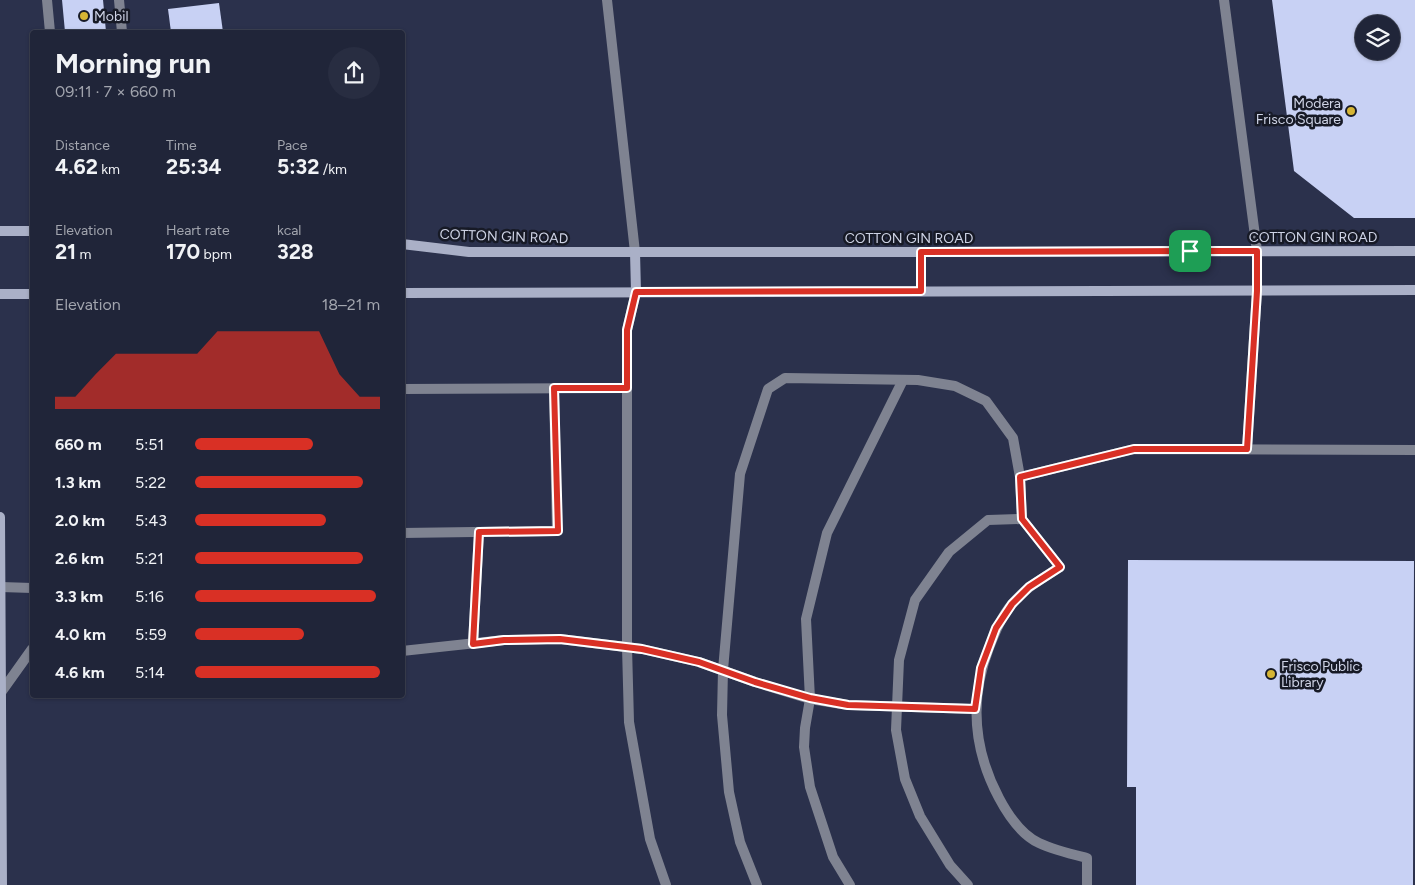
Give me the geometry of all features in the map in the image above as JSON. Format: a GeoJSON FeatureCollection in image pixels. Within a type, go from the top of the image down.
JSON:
{"type":"FeatureCollection","features":[{"type":"Feature","properties":{"kind":"street"},"geometry":{"type":"LineString","coordinates":[[47,0],[50,30]]}},
{"type":"Feature","properties":{"kind":"street"},"geometry":{"type":"LineString","coordinates":[[119,0],[122,30]]}},
{"type":"Feature","properties":{"kind":"street"},"geometry":{"type":"LineString","coordinates":[[607,0],[635,252],[636,292],[627,330],[626,647],[629,722],[650,839],[666,885]]}},
{"type":"Feature","properties":{"kind":"street"},"geometry":{"type":"LineString","coordinates":[[1224,0],[1257,251],[1257,291],[1247,449]]}},
{"type":"Feature","properties":{"kind":"street"},"geometry":{"type":"LineString","coordinates":[[0,231],[30,231]]}},
{"type":"Feature","properties":{"kind":"street","name":"COTTON GIN ROAD"},"geometry":{"type":"LineString","coordinates":[[405,244],[469,252],[1415,250]]}},
{"type":"Feature","properties":{"kind":"street"},"geometry":{"type":"LineString","coordinates":[[921,252],[921,291]]}},
{"type":"Feature","properties":{"kind":"street"},"geometry":{"type":"LineString","coordinates":[[405,293],[1415,290]]}},
{"type":"Feature","properties":{"kind":"street"},"geometry":{"type":"LineString","coordinates":[[0,294],[30,294]]}},
{"type":"Feature","properties":{"kind":"street"},"geometry":{"type":"LineString","coordinates":[[757,885],[740,842],[729,792],[722,715],[723,670],[740,474],[768,389],[785,378],[918,380],[956,386],[986,401],[1013,438],[1020,477],[1022,519],[1060,567],[1029,587],[1012,604],[996,628],[981,668],[975,709],[980,751],[990,781],[1005,808],[1023,831],[1039,843],[1087,858],[1087,885]]}},
{"type":"Feature","properties":{"kind":"street"},"geometry":{"type":"LineString","coordinates":[[850,885],[833,857],[810,787],[804,747],[810,698],[806,619],[827,533],[903,380]]}},
{"type":"Feature","properties":{"kind":"street"},"geometry":{"type":"LineString","coordinates":[[405,388],[627,388]]}},
{"type":"Feature","properties":{"kind":"street"},"geometry":{"type":"LineString","coordinates":[[405,533],[558,531],[554,388]]}},
{"type":"Feature","properties":{"kind":"street"},"geometry":{"type":"LineString","coordinates":[[1020,477],[1134,449],[1415,450]]}},
{"type":"Feature","properties":{"kind":"street"},"geometry":{"type":"LineString","coordinates":[[0,518],[2,885]]}},
{"type":"Feature","properties":{"kind":"street"},"geometry":{"type":"LineString","coordinates":[[968,885],[950,865],[920,816],[905,779],[896,730],[899,660],[916,600],[949,552],[988,520],[1022,519]]}},
{"type":"Feature","properties":{"kind":"street"},"geometry":{"type":"LineString","coordinates":[[473,644],[479,532]]}},
{"type":"Feature","properties":{"kind":"street"},"geometry":{"type":"LineString","coordinates":[[1,587],[30,588]]}},
{"type":"Feature","properties":{"kind":"street"},"geometry":{"type":"LineString","coordinates":[[405,651],[504,640],[560,639],[642,649],[690,660],[810,698],[848,705],[975,709]]}},
{"type":"Feature","properties":{"kind":"street"},"geometry":{"type":"LineString","coordinates":[[2,691],[30,652]]}},
{"type":"Feature","properties":{"kind":"building","name":"Mobil"},"geometry":{"type":"Polygon","coordinates":[[[62,0],[103,0],[106,30],[65,30],[62,0]]]}},
{"type":"Feature","properties":{"kind":"building","name":"Modera Frisco Square"},"geometry":{"type":"Polygon","coordinates":[[[1272,0],[1415,0],[1415,218],[1354,218],[1294,171],[1272,0]]]}},
{"type":"Feature","properties":{"kind":"building"},"geometry":{"type":"Polygon","coordinates":[[[219,3],[223,30],[171,30],[168,9],[219,3]]]}},
{"type":"Feature","properties":{"kind":"building","name":"Frisco Public Library"},"geometry":{"type":"Polygon","coordinates":[[[1128,560],[1414,561],[1413,885],[1136,885],[1136,787],[1127,787],[1128,560]]]}},
{"type":"Feature","properties":{"kind":"place","name":"Mobil"},"geometry":{"type":"Point","coordinates":[84,16]}},
{"type":"Feature","properties":{"kind":"place","name":"Modera Frisco Square"},"geometry":{"type":"Point","coordinates":[1351,111]}},
{"type":"Feature","properties":{"kind":"place","name":"Frisco Public Library"},"geometry":{"type":"Point","coordinates":[1271,674]}},
{"type":"Feature","properties":{"kind":"route"},"geometry":{"type":"LineString","coordinates":[[1190,251],[1257,251],[1257,291],[1247,449],[1134,449],[1020,477],[1022,519],[1060,567],[1029,587],[1012,604],[996,628],[981,668],[975,709],[848,705],[810,698],[755,682],[699,662],[642,649],[560,639],[504,640],[473,644],[479,532],[558,531],[554,388],[627,388],[627,330],[636,292],[921,291],[921,252],[1190,251]]}}]}
